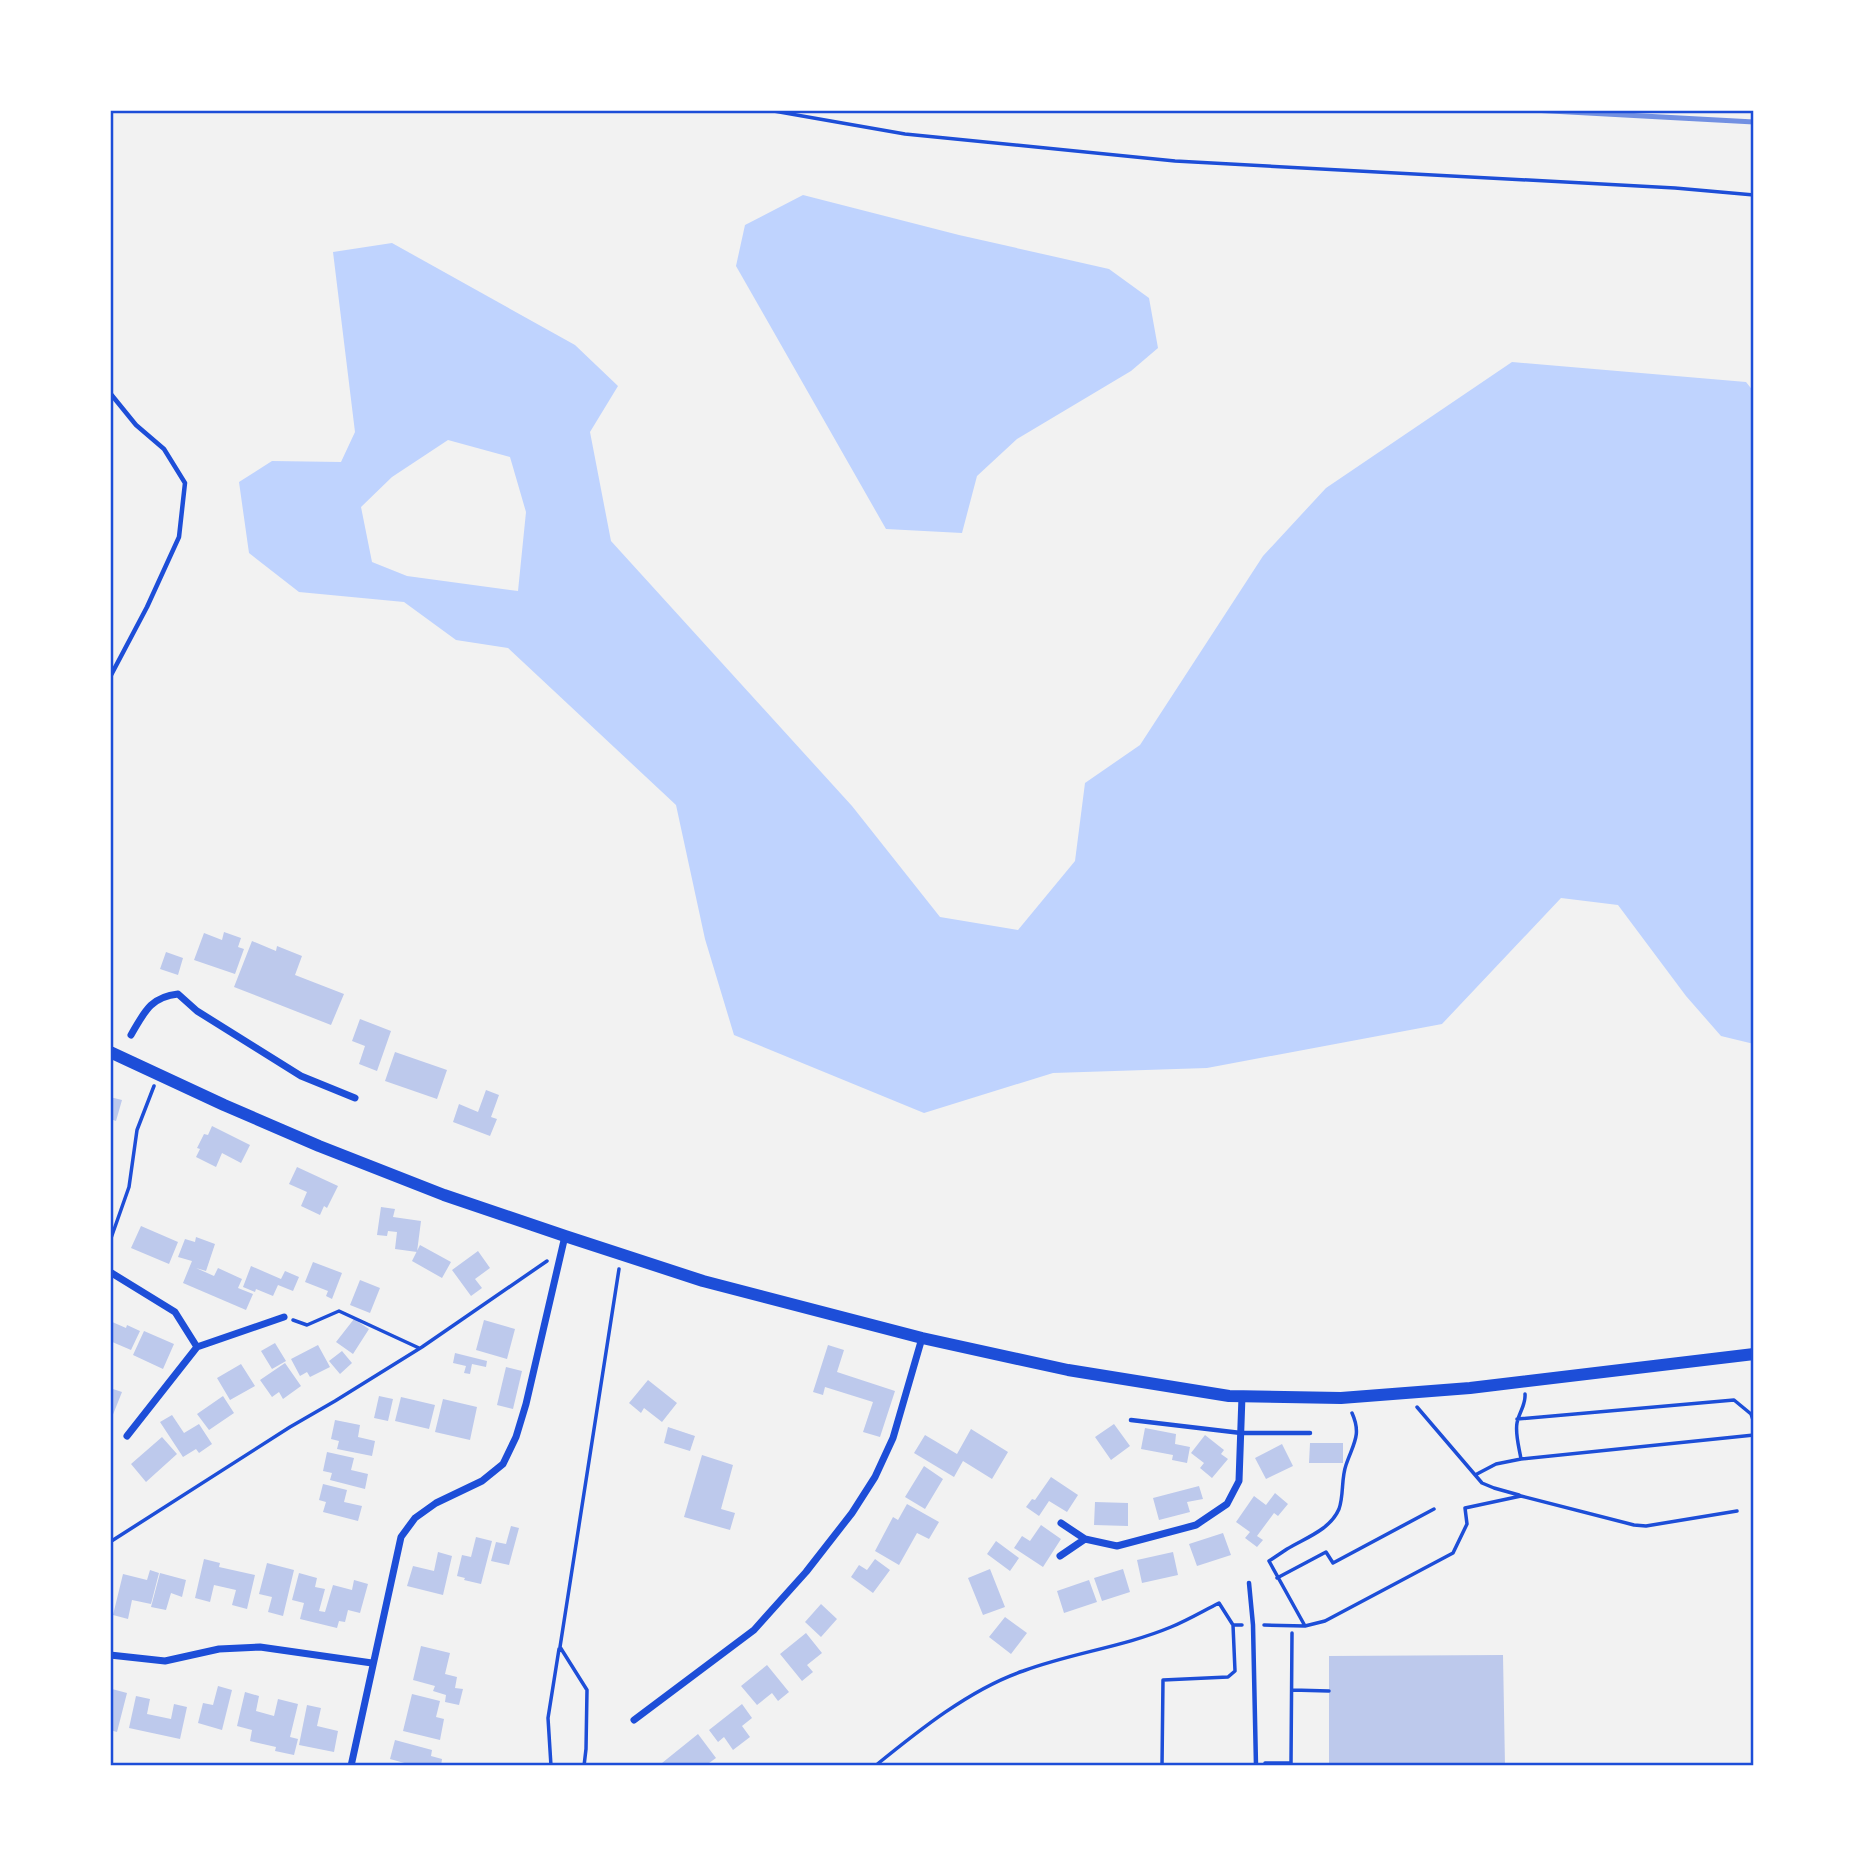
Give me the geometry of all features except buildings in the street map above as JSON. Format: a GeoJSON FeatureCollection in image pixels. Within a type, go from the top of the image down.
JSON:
{"type":"FeatureCollection","features":[{"type":"Feature","properties":{"kind":"main road"},"geometry":{"type":"LineString","coordinates":[[110,1052],[319,1146],[443,1195],[565,1236],[703,1281],[922,1338],[1068,1370],[1229,1396],[1341,1398],[1471,1388],[1754,1354]]}},
{"type":"Feature","properties":{"kind":"street"},"geometry":{"type":"LineString","coordinates":[[131,1035],[147,1008],[162,995],[178,994],[197,1010],[301,1076],[355,1098]]}},
{"type":"Feature","properties":{"kind":"street"},"geometry":{"type":"LineString","coordinates":[[351,1766],[401,1537],[415,1518],[436,1503],[482,1481],[503,1464],[516,1437],[565,1236]]}},
{"type":"Feature","properties":{"kind":"street"},"geometry":{"type":"LineString","coordinates":[[110,1272],[175,1312],[197,1347]]}},
{"type":"Feature","properties":{"kind":"street"},"geometry":{"type":"LineString","coordinates":[[127,1436],[197,1347],[284,1317]]}},
{"type":"Feature","properties":{"kind":"street"},"geometry":{"type":"LineString","coordinates":[[634,1720],[754,1630],[806,1572],[852,1513],[875,1477],[893,1438],[922,1338]]}},
{"type":"Feature","properties":{"kind":"street"},"geometry":{"type":"LineString","coordinates":[[1061,1522],[1085,1539],[1117,1546],[1196,1525],[1227,1504],[1239,1481],[1242,1396]]}},
{"type":"Feature","properties":{"kind":"street"},"geometry":{"type":"LineString","coordinates":[[1060,1556],[1085,1539]]}},
{"type":"Feature","properties":{"kind":"street"},"geometry":{"type":"LineString","coordinates":[[110,1654],[165,1661],[219,1649],[260,1647],[372,1663]]}},
{"type":"Feature","properties":{"kind":"lane"},"geometry":{"type":"LineString","coordinates":[[110,393],[136,425],[164,449],[185,483],[179,537],[147,607],[110,677]]}},
{"type":"Feature","properties":{"kind":"lane"},"geometry":{"type":"LineString","coordinates":[[1131,1420],[1241,1433],[1310,1433]]}},
{"type":"Feature","properties":{"kind":"lane"},"geometry":{"type":"LineString","coordinates":[[1249,1583],[1254,1625],[1256,1764]]}},
{"type":"Feature","properties":{"kind":"path"},"geometry":{"type":"LineString","coordinates":[[768,110],[905,134],[1175,161],[1675,188],[1754,195]]}},
{"type":"Feature","properties":{"kind":"path"},"geometry":{"type":"LineString","coordinates":[[110,1241],[129,1187],[137,1130],[158,1074]]}},
{"type":"Feature","properties":{"kind":"path"},"geometry":{"type":"LineString","coordinates":[[110,1542],[419,1348],[561,1252]]}},
{"type":"Feature","properties":{"kind":"path"},"geometry":{"type":"LineString","coordinates":[[551,1766],[548,1718],[622,1254]]}},
{"type":"Feature","properties":{"kind":"path"},"geometry":{"type":"LineString","coordinates":[[284,1317],[307,1325],[339,1311],[419,1348]]}},
{"type":"Feature","properties":{"kind":"path"},"geometry":{"type":"LineString","coordinates":[[1515,1394],[1525,1393],[1525,1402],[1517,1419],[1521,1459]]}},
{"type":"Feature","properties":{"kind":"path"},"geometry":{"type":"LineString","coordinates":[[1517,1419],[1734,1400],[1751,1414],[1754,1423]]}},
{"type":"Feature","properties":{"kind":"path"},"geometry":{"type":"LineString","coordinates":[[1424,1401],[1412,1402],[1482,1483],[1494,1489],[1634,1525],[1646,1526],[1737,1511]]}},
{"type":"Feature","properties":{"kind":"path"},"geometry":{"type":"LineString","coordinates":[[1305,1626],[1269,1561],[1318,1531],[1330,1522],[1338,1511],[1344,1470],[1357,1436],[1357,1426],[1347,1404]]}},
{"type":"Feature","properties":{"kind":"path"},"geometry":{"type":"LineString","coordinates":[[1475,1475],[1496,1464],[1521,1459],[1754,1435]]}},
{"type":"Feature","properties":{"kind":"path"},"geometry":{"type":"LineString","coordinates":[[1233,1625],[1305,1626],[1325,1621],[1453,1553],[1467,1524],[1465,1508],[1521,1496]]}},
{"type":"Feature","properties":{"kind":"path"},"geometry":{"type":"LineString","coordinates":[[1277,1578],[1326,1552],[1333,1563],[1434,1509]]}},
{"type":"Feature","properties":{"kind":"path"},"geometry":{"type":"LineString","coordinates":[[875,1766],[904,1742],[992,1685],[1022,1671],[1172,1627],[1219,1603],[1233,1625],[1235,1671],[1228,1677],[1163,1680],[1162,1766]]}},
{"type":"Feature","properties":{"kind":"path"},"geometry":{"type":"LineString","coordinates":[[1256,1764],[1291,1763],[1292,1633]]}},
{"type":"Feature","properties":{"kind":"path"},"geometry":{"type":"LineString","coordinates":[[560,1647],[587,1690],[584,1766]]}},
{"type":"Feature","properties":{"kind":"path"},"geometry":{"type":"LineString","coordinates":[[1292,1690],[1329,1691]]}},
{"type":"Feature","properties":{"kind":"water"},"geometry":{"type":"Polygon","coordinates":[[[803,195],[959,235],[1109,269],[1149,298],[1158,348],[1131,371],[1017,439],[977,476],[962,533],[886,529],[736,266],[745,225],[803,195]]]}},
{"type":"Feature","properties":{"kind":"water"},"geometry":{"type":"Polygon","coordinates":[[[392,243],[575,345],[618,386],[590,432],[611,541],[852,806],[940,917],[1018,930],[1075,861],[1085,783],[1140,745],[1263,556],[1326,488],[1512,362],[1746,382],[1754,392],[1754,1044],[1721,1036],[1686,996],[1618,905],[1561,898],[1442,1024],[1207,1068],[1053,1073],[924,1113],[734,1035],[705,939],[676,805],[508,648],[456,640],[404,602],[299,592],[249,553],[239,482],[272,461],[341,462],[355,432],[333,252],[392,243]],[[448,440],[392,477],[361,507],[372,562],[407,576],[518,591],[526,512],[510,457],[448,440]]]}},
{"type":"Feature","properties":{"kind":"railway"},"geometry":{"type":"LineString","coordinates":[[1532,110],[1754,122]]}}]}
